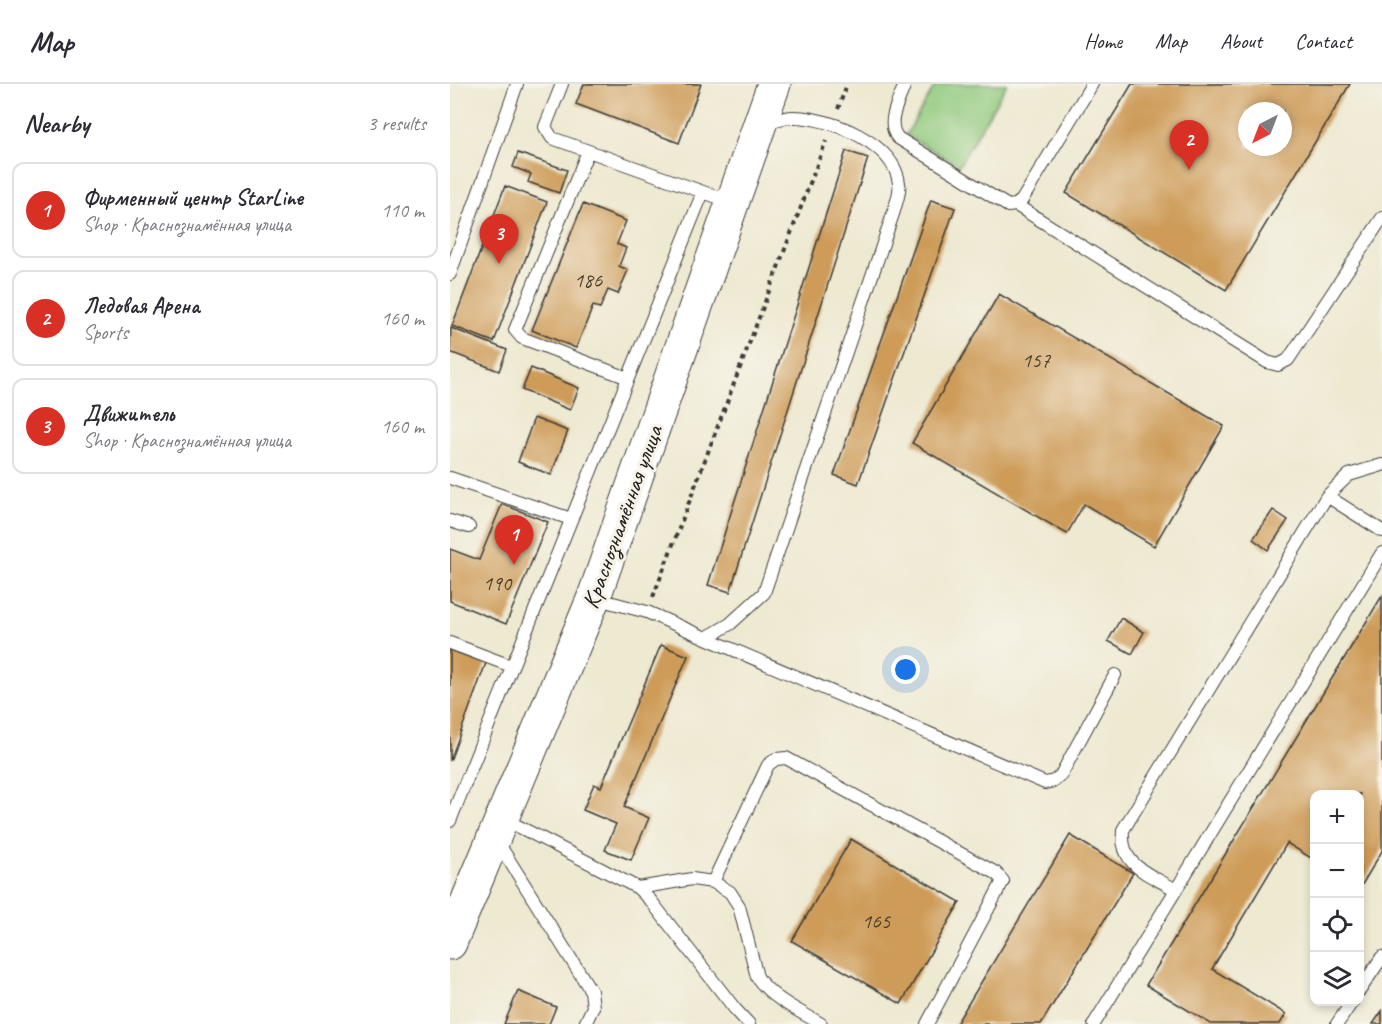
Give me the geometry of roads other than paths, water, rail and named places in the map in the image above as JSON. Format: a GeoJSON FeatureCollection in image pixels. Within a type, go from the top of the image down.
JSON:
{"type":"FeatureCollection","features":[{"type":"Feature","properties":{"kind":"highway","name":"Краснознамённая улица"},"geometry":{"type":"LineString","coordinates":[[450,943],[594,597],[718,197],[759,125],[774,84]]}},
{"type":"Feature","properties":{"kind":"lane"},"geometry":{"type":"LineString","coordinates":[[450,273],[517,84]]}},
{"type":"Feature","properties":{"kind":"lane"},"geometry":{"type":"LineString","coordinates":[[450,821],[628,378],[718,197],[552,138],[545,127],[562,84]]}},
{"type":"Feature","properties":{"kind":"lane"},"geometry":{"type":"LineString","coordinates":[[905,84],[891,123],[892,131],[898,138],[1008,206],[1016,205],[1022,200],[1092,84]]}},
{"type":"Feature","properties":{"kind":"lane"},"geometry":{"type":"LineString","coordinates":[[706,638],[730,624],[764,594],[894,211],[900,186],[891,160],[866,139],[833,124],[793,117],[759,125]]}},
{"type":"Feature","properties":{"kind":"lane"},"geometry":{"type":"LineString","coordinates":[[588,151],[515,330],[522,338],[628,378]]}},
{"type":"Feature","properties":{"kind":"lane"},"geometry":{"type":"LineString","coordinates":[[1016,205],[1267,362],[1278,365],[1288,360],[1382,218]]}},
{"type":"Feature","properties":{"kind":"lane"},"geometry":{"type":"LineString","coordinates":[[1176,890],[1135,865],[1127,857],[1122,843],[1124,830],[1327,496],[1349,475],[1382,465]]}},
{"type":"Feature","properties":{"kind":"lane"},"geometry":{"type":"LineString","coordinates":[[450,477],[571,519]]}},
{"type":"Feature","properties":{"kind":"lane"},"geometry":{"type":"LineString","coordinates":[[1327,496],[1382,531]]}},
{"type":"Feature","properties":{"kind":"lane"},"geometry":{"type":"LineString","coordinates":[[450,521],[469,527]]}},
{"type":"Feature","properties":{"kind":"lane"},"geometry":{"type":"LineString","coordinates":[[1099,1022],[1176,890],[1382,553]]}},
{"type":"Feature","properties":{"kind":"lane"},"geometry":{"type":"LineString","coordinates":[[594,597],[647,612],[1045,783],[1062,776],[1115,675]]}},
{"type":"Feature","properties":{"kind":"lane"},"geometry":{"type":"LineString","coordinates":[[450,643],[511,666]]}},
{"type":"Feature","properties":{"kind":"lane"},"geometry":{"type":"LineString","coordinates":[[713,882],[768,765],[776,759],[786,758],[996,873],[1003,881],[927,1024]]}},
{"type":"Feature","properties":{"kind":"lane"},"geometry":{"type":"LineString","coordinates":[[498,827],[638,888],[651,901],[749,1024]]}},
{"type":"Feature","properties":{"kind":"lane"},"geometry":{"type":"LineString","coordinates":[[498,827],[591,991],[593,1007],[585,1024]]}},
{"type":"Feature","properties":{"kind":"lane"},"geometry":{"type":"LineString","coordinates":[[638,888],[692,879],[713,882],[730,891],[739,906],[757,977],[763,986],[772,995],[821,1024]]}},
{"type":"Feature","properties":{"kind":"lane"},"geometry":{"type":"LineString","coordinates":[[1364,983],[1382,957]]}},
{"type":"Feature","properties":{"kind":"lane"},"geometry":{"type":"LineString","coordinates":[[1336,1024],[1349,1006]]}},
{"type":"Feature","properties":{"kind":"place","name":"Ледовая Арена"},"geometry":{"type":"Point","coordinates":[1189,170]}},
{"type":"Feature","properties":{"kind":"place","name":"Движитель"},"geometry":{"type":"Point","coordinates":[499,264]}},
{"type":"Feature","properties":{"kind":"place","name":"Фирменный центр StarLine"},"geometry":{"type":"Point","coordinates":[514,565]}}]}
